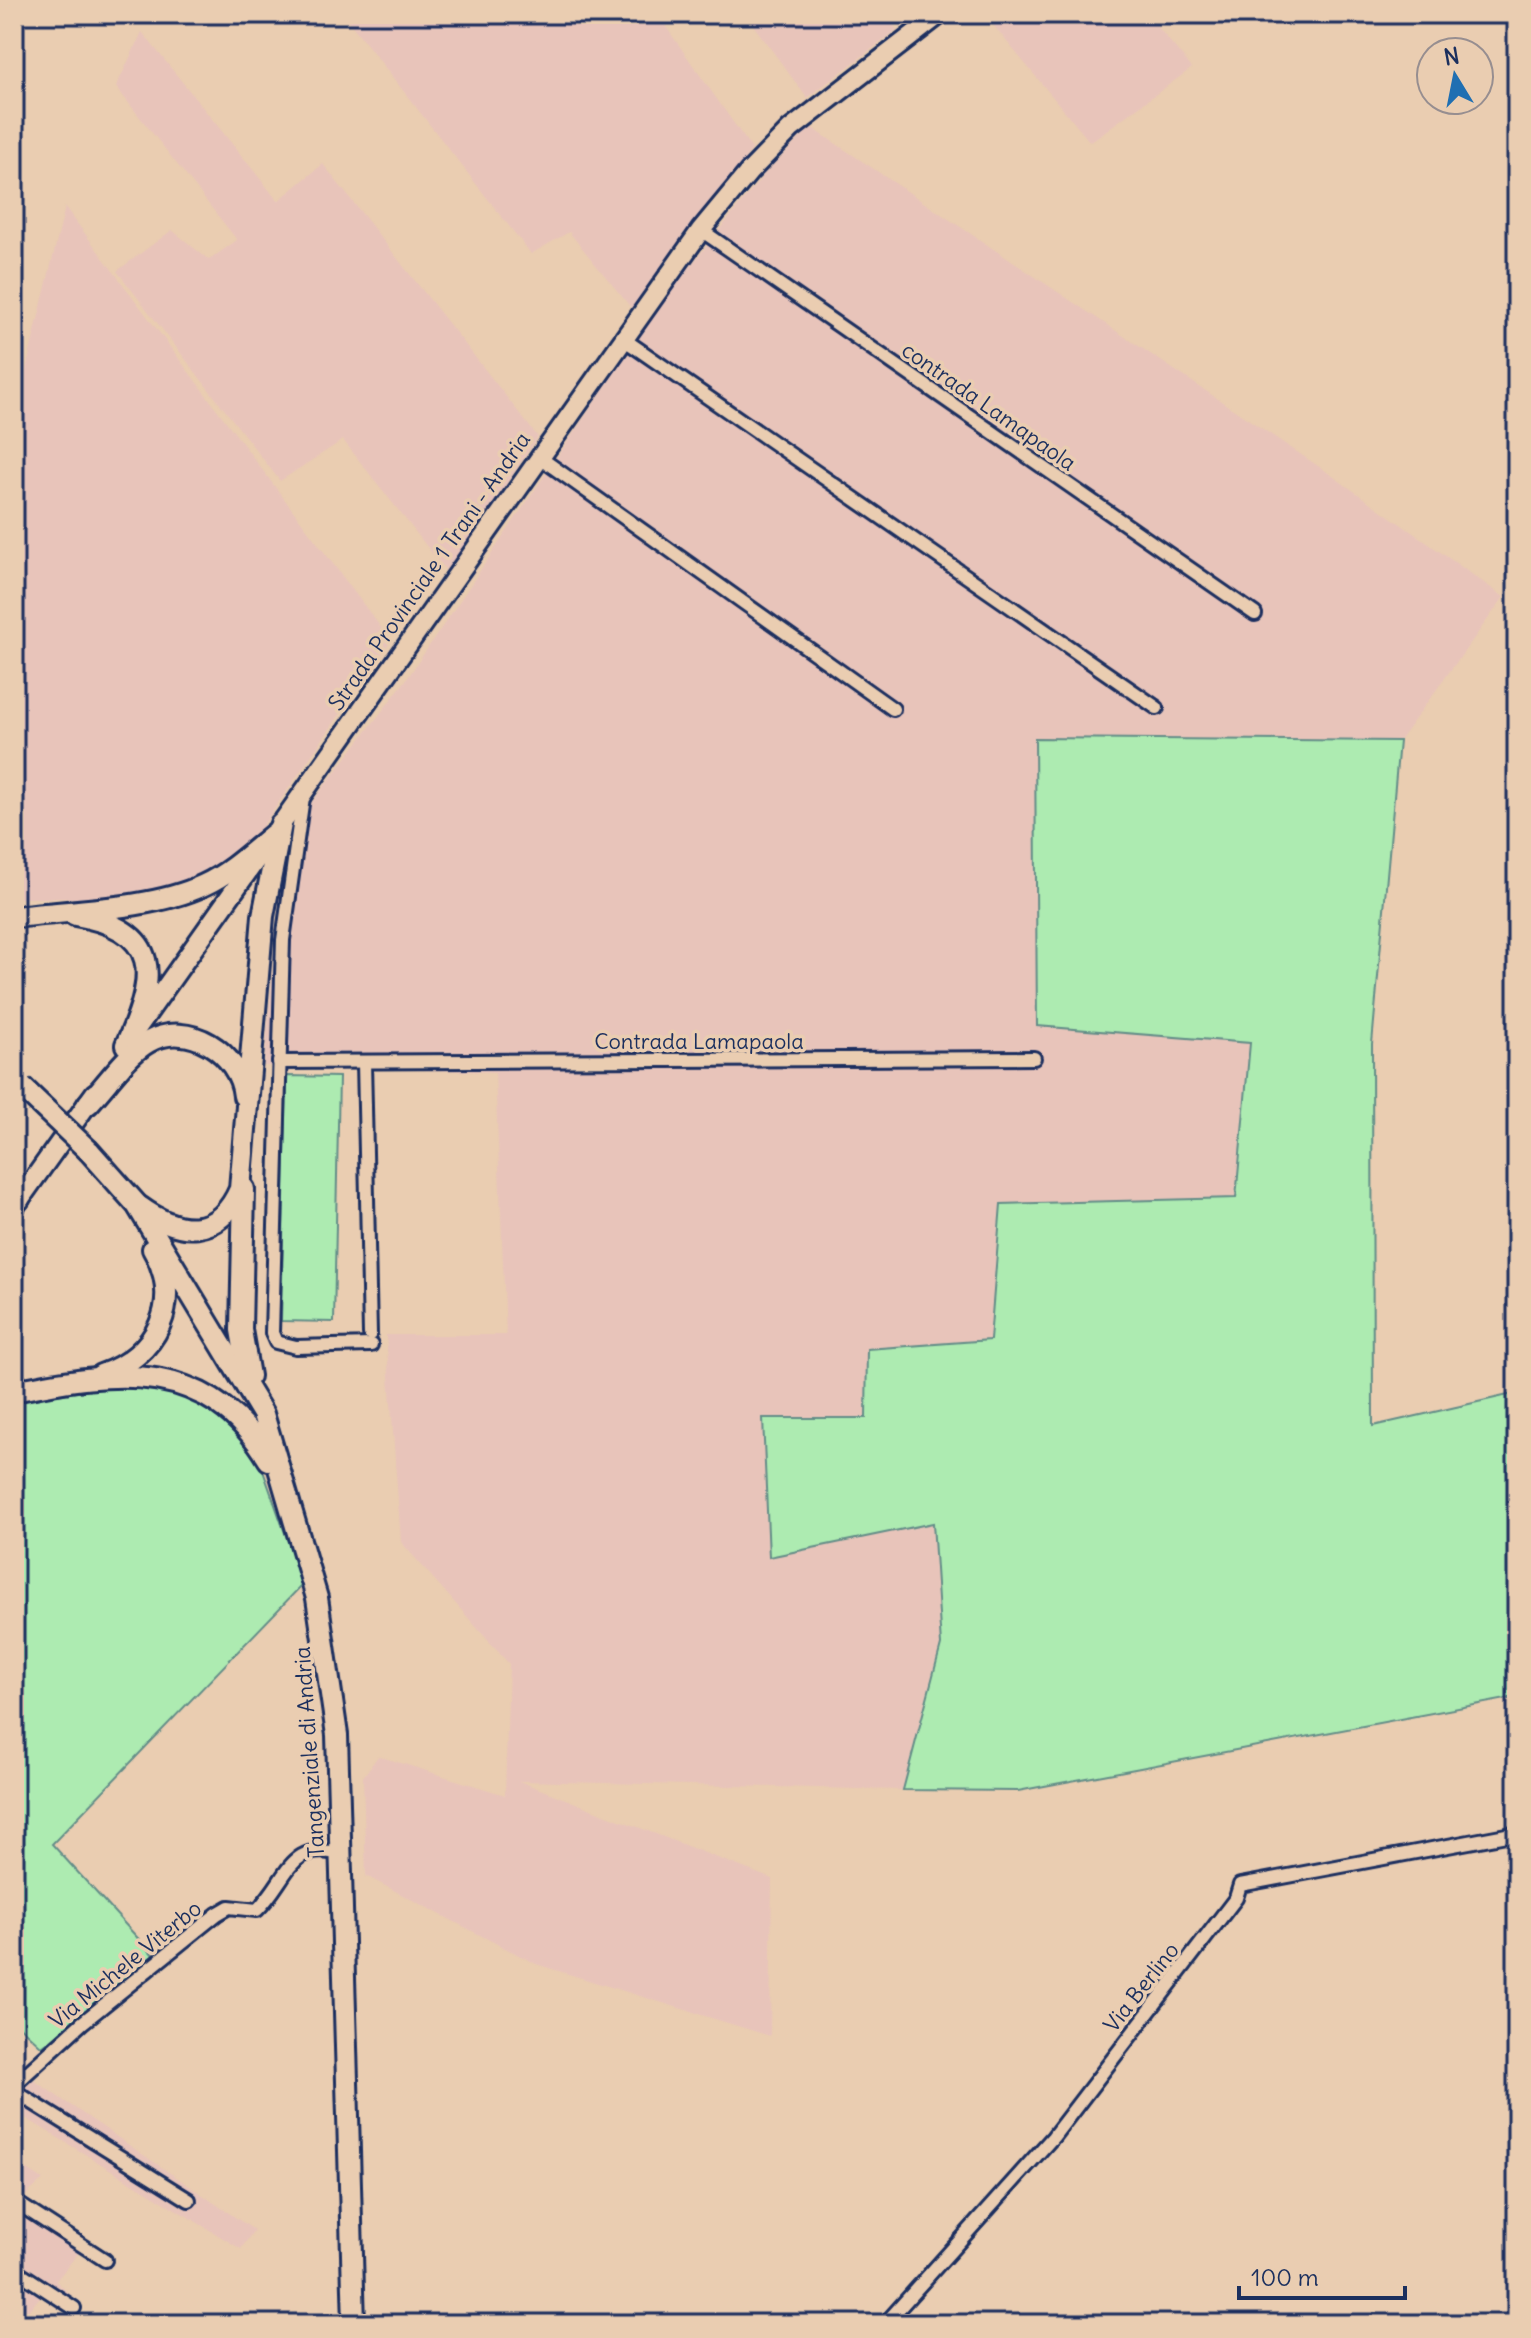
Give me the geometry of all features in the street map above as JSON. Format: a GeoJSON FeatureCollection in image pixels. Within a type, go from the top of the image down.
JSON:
{"type":"FeatureCollection","features":[{"type":"Feature","properties":{"kind":"main road","name":"Strada Provinciale 1 Trani - Andria"},"geometry":{"type":"LineString","coordinates":[[16,1204],[304,790],[701,230],[749,172],[791,129],[940,14]]}},
{"type":"Feature","properties":{"kind":"main road"},"geometry":{"type":"LineString","coordinates":[[14,917],[164,898],[190,891],[218,877],[278,829]]}},
{"type":"Feature","properties":{"kind":"main road"},"geometry":{"type":"LineString","coordinates":[[137,1205],[170,1223],[195,1228],[215,1223],[230,1212],[240,1189],[263,916],[278,829]]}},
{"type":"Feature","properties":{"kind":"main road"},"geometry":{"type":"LineString","coordinates":[[55,912],[112,924],[136,943],[145,960],[147,994],[126,1045]]}},
{"type":"Feature","properties":{"kind":"main road"},"geometry":{"type":"LineString","coordinates":[[88,1104],[150,1041],[174,1035],[193,1037],[215,1046],[233,1063],[243,1083],[247,1121]]}},
{"type":"Feature","properties":{"kind":"main road","name":"Tangenziale di Andria"},"geometry":{"type":"LineString","coordinates":[[18,1083],[89,1151],[137,1205],[257,1403],[291,1507],[326,1641],[337,1735],[354,2324]]}},
{"type":"Feature","properties":{"kind":"main road"},"geometry":{"type":"LineString","coordinates":[[245,1147],[241,1330],[244,1358],[257,1403]]}},
{"type":"Feature","properties":{"kind":"main road"},"geometry":{"type":"LineString","coordinates":[[85,1380],[118,1369],[143,1352],[156,1334],[166,1304],[161,1264],[121,1197],[113,1176]]}},
{"type":"Feature","properties":{"kind":"main road"},"geometry":{"type":"LineString","coordinates":[[16,1390],[85,1380],[153,1378],[185,1384],[212,1396],[239,1416],[283,1482],[291,1507]]}},
{"type":"Feature","properties":{"kind":"street","name":"contrada Lamapaola"},"geometry":{"type":"LineString","coordinates":[[701,230],[1255,614]]}},
{"type":"Feature","properties":{"kind":"street"},"geometry":{"type":"LineString","coordinates":[[622,338],[1157,708]]}},
{"type":"Feature","properties":{"kind":"street"},"geometry":{"type":"LineString","coordinates":[[539,457],[893,709]]}},
{"type":"Feature","properties":{"kind":"street"},"geometry":{"type":"LineString","coordinates":[[304,790],[283,940],[272,1333],[276,1342],[296,1347],[370,1340],[364,1062]]}},
{"type":"Feature","properties":{"kind":"street","name":"Contrada Lamapaola"},"geometry":{"type":"LineString","coordinates":[[279,1062],[1034,1058]]}},
{"type":"Feature","properties":{"kind":"street","name":"Via Berlino"},"geometry":{"type":"LineString","coordinates":[[885,2324],[1053,2137],[1236,1898],[1240,1885],[1517,1833]]}},
{"type":"Feature","properties":{"kind":"street","name":"Via Michele Viterbo"},"geometry":{"type":"LineString","coordinates":[[14,2088],[82,2023],[217,1914],[229,1907],[257,1910],[302,1853],[320,1848],[341,1854]]}},
{"type":"Feature","properties":{"kind":"street"},"geometry":{"type":"LineString","coordinates":[[14,2088],[189,2200]]}},
{"type":"Feature","properties":{"kind":"street"},"geometry":{"type":"LineString","coordinates":[[14,2201],[105,2260]]}},
{"type":"Feature","properties":{"kind":"street"},"geometry":{"type":"LineString","coordinates":[[14,2269],[74,2308]]}},
{"type":"Feature","properties":{"kind":"shaded area"},"geometry":{"type":"Polygon","coordinates":[[[343,14],[657,14],[752,149],[633,310],[569,232],[531,254],[343,14]]]}},
{"type":"Feature","properties":{"kind":"shaded area"},"geometry":{"type":"Polygon","coordinates":[[[745,14],[885,14],[897,30],[807,98],[745,14]]]}},
{"type":"Feature","properties":{"kind":"shaded area"},"geometry":{"type":"Polygon","coordinates":[[[984,14],[1147,14],[1192,68],[1090,142],[984,14]]]}},
{"type":"Feature","properties":{"kind":"shaded area"},"geometry":{"type":"Polygon","coordinates":[[[142,32],[278,201],[323,164],[538,437],[447,572],[343,440],[280,481],[117,271],[172,230],[209,260],[237,240],[116,87],[142,32]]]}},
{"type":"Feature","properties":{"kind":"shaded area"},"geometry":{"type":"Polygon","coordinates":[[[811,127],[1324,470],[1504,597],[1399,741],[1035,738],[1037,1026],[1250,1043],[1236,1199],[1002,1204],[991,1340],[867,1349],[934,1522],[941,1645],[903,1790],[519,1781],[772,1879],[770,2036],[536,1964],[366,1876],[363,1777],[378,1756],[505,1795],[509,1664],[401,1542],[386,1335],[506,1335],[495,1072],[264,1066],[285,837],[406,680],[667,295],[766,172],[811,127]]]}},
{"type":"Feature","properties":{"kind":"shaded area"},"geometry":{"type":"Polygon","coordinates":[[[65,207],[391,641],[250,844],[221,868],[172,889],[104,898],[14,898],[14,419],[65,207]]]}},
{"type":"Feature","properties":{"kind":"shaded area"},"geometry":{"type":"Polygon","coordinates":[[[32,2079],[254,2230],[241,2249],[14,2111],[14,2093],[32,2079]]]}},
{"type":"Feature","properties":{"kind":"shaded area"},"geometry":{"type":"Polygon","coordinates":[[[14,2161],[43,2180],[20,2200],[111,2256],[106,2268],[79,2252],[56,2281],[81,2305],[73,2317],[41,2296],[28,2311],[14,2303],[14,2161]]]}},
{"type":"Feature","properties":{"kind":"green space"},"geometry":{"type":"Polygon","coordinates":[[[1035,738],[1399,741],[1372,1044],[1373,1426],[1517,1393],[1517,1697],[1018,1791],[903,1790],[941,1645],[933,1523],[769,1557],[763,1418],[866,1418],[867,1349],[990,1340],[1001,1204],[1236,1198],[1250,1043],[1037,1026],[1035,738]]]}},
{"type":"Feature","properties":{"kind":"green space"},"geometry":{"type":"Polygon","coordinates":[[[287,1076],[339,1077],[334,1322],[281,1321],[287,1076]]]}},
{"type":"Feature","properties":{"kind":"green space"},"geometry":{"type":"Polygon","coordinates":[[[141,1383],[164,1384],[235,1419],[256,1451],[303,1584],[52,1844],[155,1957],[42,2047],[14,2021],[14,1401],[141,1383]]]}}]}
